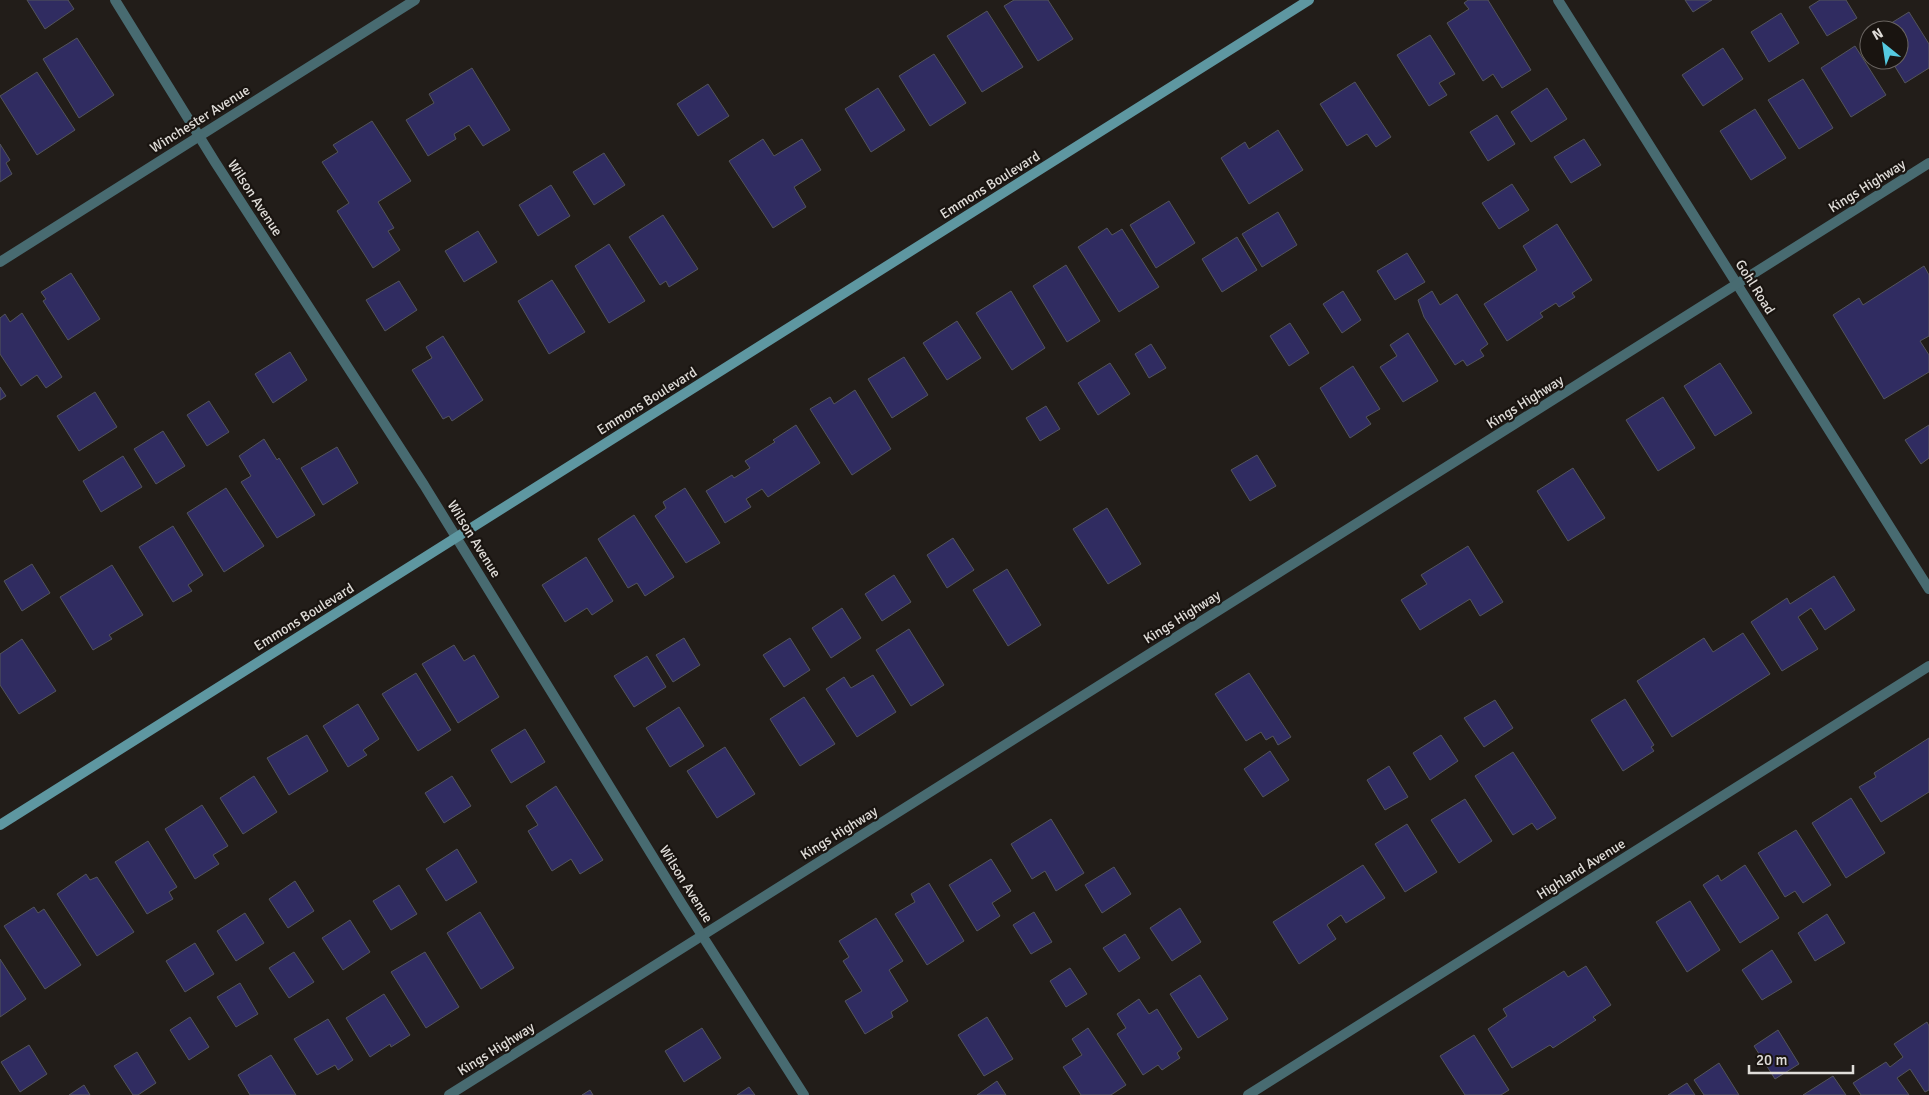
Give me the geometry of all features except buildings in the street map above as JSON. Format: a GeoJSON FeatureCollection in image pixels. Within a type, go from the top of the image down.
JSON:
{"type":"FeatureCollection","features":[{"type":"Feature","properties":{"kind":"street","name":"Wilson Avenue"},"geometry":{"type":"LineString","coordinates":[[115,0],[199,136],[456,537],[702,936],[804,1095]]}},
{"type":"Feature","properties":{"kind":"street","name":"Winchester Avenue"},"geometry":{"type":"LineString","coordinates":[[0,262],[415,0]]}},
{"type":"Feature","properties":{"kind":"street","name":"Emmons Boulevard"},"geometry":{"type":"LineString","coordinates":[[0,825],[1309,0]]}},
{"type":"Feature","properties":{"kind":"street","name":"Gohl Road"},"geometry":{"type":"LineString","coordinates":[[1558,0],[1929,589]]}},
{"type":"Feature","properties":{"kind":"street","name":"Kings Highway"},"geometry":{"type":"LineString","coordinates":[[449,1095],[1929,163]]}},
{"type":"Feature","properties":{"kind":"street","name":"Highland Avenue"},"geometry":{"type":"LineString","coordinates":[[1248,1095],[1929,666]]}}]}
